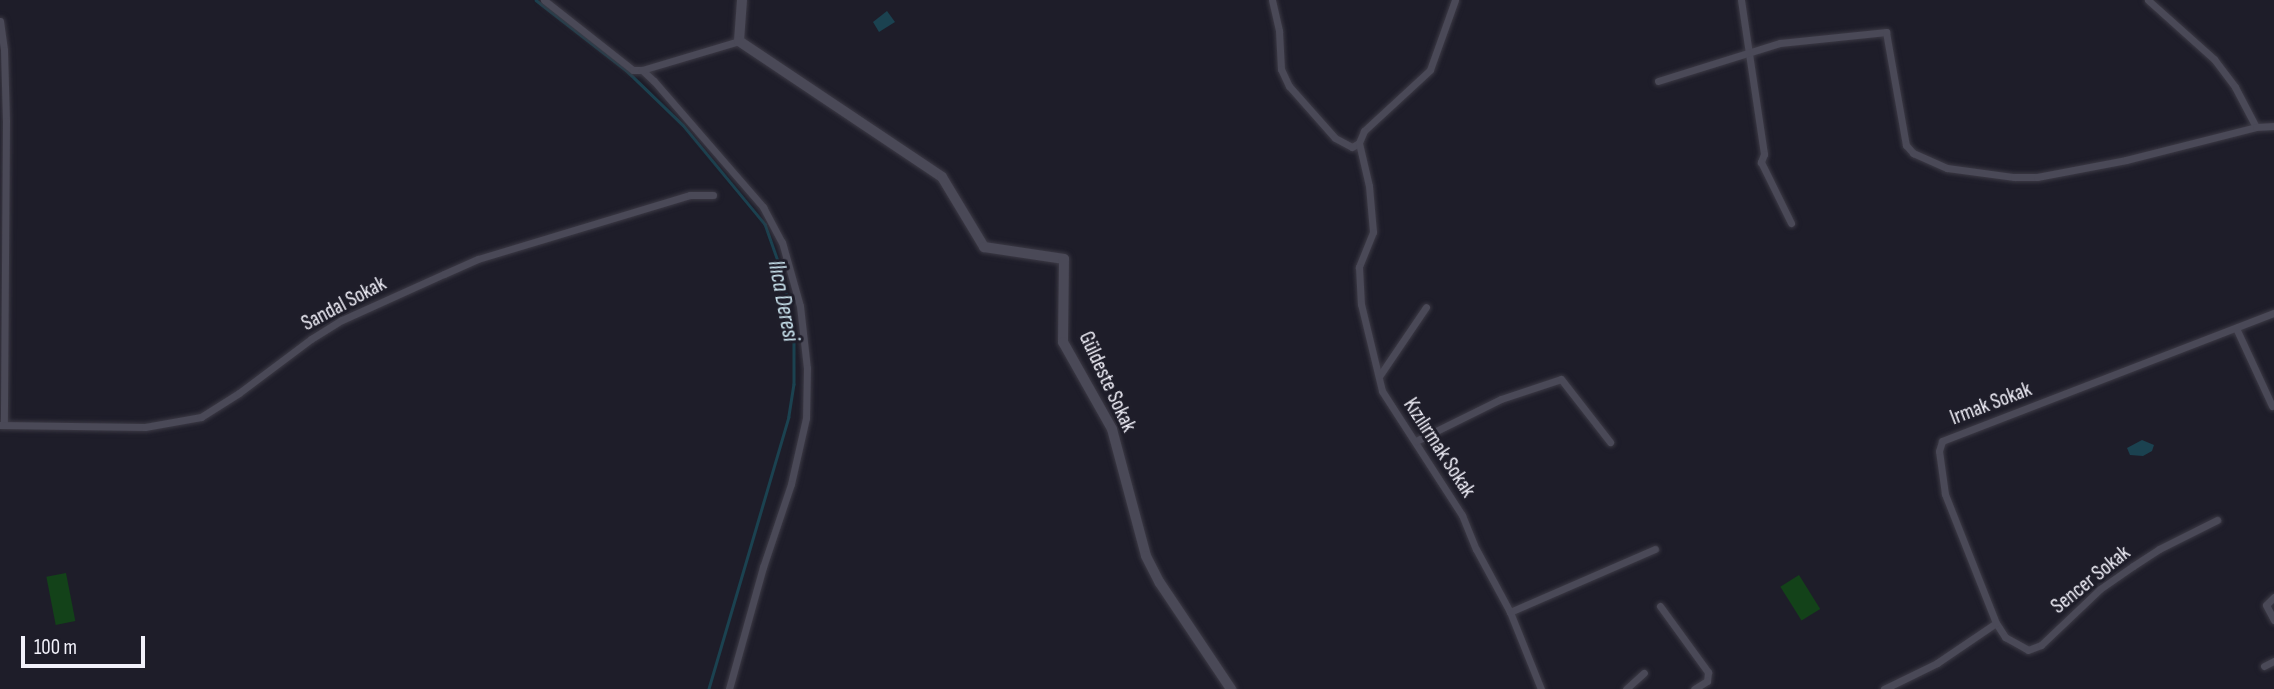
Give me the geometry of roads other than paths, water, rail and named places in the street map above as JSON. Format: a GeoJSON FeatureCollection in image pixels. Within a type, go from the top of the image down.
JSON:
{"type":"FeatureCollection","features":[{"type":"Feature","properties":{"kind":"street"},"geometry":{"type":"LineString","coordinates":[[544,0],[633,70],[642,70],[739,41],[742,0]]}},
{"type":"Feature","properties":{"kind":"street"},"geometry":{"type":"LineString","coordinates":[[1272,0],[1279,31],[1281,69],[1289,86],[1335,138],[1352,147],[1359,143],[1364,131],[1430,71],[1455,0]]}},
{"type":"Feature","properties":{"kind":"street"},"geometry":{"type":"LineString","coordinates":[[1741,0],[1764,154],[1761,162],[1791,223]]}},
{"type":"Feature","properties":{"kind":"street"},"geometry":{"type":"LineString","coordinates":[[2148,0],[2214,60],[2235,87],[2256,127]]}},
{"type":"Feature","properties":{"kind":"street"},"geometry":{"type":"LineString","coordinates":[[0,22],[4,50],[6,133],[2,425]]}},
{"type":"Feature","properties":{"kind":"street"},"geometry":{"type":"LineString","coordinates":[[1658,81],[1791,41],[1886,32],[1906,145],[1913,153],[1947,168],[1983,175],[2037,177],[2126,160],[2256,127],[2274,126]]}},
{"type":"Feature","properties":{"kind":"street","name":"Güldeste Sokak"},"geometry":{"type":"LineString","coordinates":[[739,41],[942,177],[984,247],[1063,259],[1063,342],[1112,429],[1146,556],[1160,583],[1231,689]]}},
{"type":"Feature","properties":{"kind":"street"},"geometry":{"type":"LineString","coordinates":[[642,70],[763,207],[782,242],[800,306],[807,369],[806,418],[791,484],[762,567],[729,689]]}},
{"type":"Feature","properties":{"kind":"street","name":"Kızılırmak Sokak"},"geometry":{"type":"LineString","coordinates":[[1359,143],[1369,186],[1373,232],[1359,267],[1361,304],[1382,391],[1393,412],[1416,441],[1462,515],[1476,549],[1510,612],[1541,689]]}},
{"type":"Feature","properties":{"kind":"street","name":"Sandal Sokak"},"geometry":{"type":"LineString","coordinates":[[2,425],[145,427],[201,416],[239,393],[311,339],[342,320],[478,259],[690,195],[713,195]]}},
{"type":"Feature","properties":{"kind":"street"},"geometry":{"type":"LineString","coordinates":[[1380,375],[1426,307]]}},
{"type":"Feature","properties":{"kind":"street","name":"Irmak Sokak"},"geometry":{"type":"LineString","coordinates":[[1996,623],[1945,494],[1940,451],[1942,441],[2274,313]]}},
{"type":"Feature","properties":{"kind":"street"},"geometry":{"type":"LineString","coordinates":[[2236,328],[2272,406]]}},
{"type":"Feature","properties":{"kind":"street"},"geometry":{"type":"LineString","coordinates":[[1416,441],[1501,399],[1561,379],[1610,442]]}},
{"type":"Feature","properties":{"kind":"street","name":"Sencer Sokak"},"geometry":{"type":"LineString","coordinates":[[1996,623],[2005,637],[2028,650],[2041,645],[2100,589],[2159,549],[2217,520]]}},
{"type":"Feature","properties":{"kind":"street"},"geometry":{"type":"LineString","coordinates":[[1510,612],[1655,549]]}},
{"type":"Feature","properties":{"kind":"street"},"geometry":{"type":"LineString","coordinates":[[2274,597],[2266,605],[2274,620]]}},
{"type":"Feature","properties":{"kind":"street"},"geometry":{"type":"LineString","coordinates":[[1660,606],[1708,672],[1707,681],[1694,689]]}},
{"type":"Feature","properties":{"kind":"street"},"geometry":{"type":"LineString","coordinates":[[1884,689],[1937,663],[1996,623]]}},
{"type":"Feature","properties":{"kind":"street"},"geometry":{"type":"LineString","coordinates":[[2264,666],[2274,661]]}},
{"type":"Feature","properties":{"kind":"street"},"geometry":{"type":"LineString","coordinates":[[1626,689],[1644,673]]}},
{"type":"Feature","properties":{"kind":"water"},"geometry":{"type":"Polygon","coordinates":[[[887,11],[895,22],[879,32],[873,22],[887,11]]]}},
{"type":"Feature","properties":{"kind":"water"},"geometry":{"type":"Polygon","coordinates":[[[2142,440],[2154,445],[2152,451],[2143,456],[2130,455],[2127,448],[2142,440]]]}},
{"type":"Feature","properties":{"kind":"waterway","name":"Ilıca Deresi"},"geometry":{"type":"LineString","coordinates":[[536,0],[626,70],[683,125],[765,224],[783,275],[794,334],[794,384],[789,417],[709,689]]}}]}
